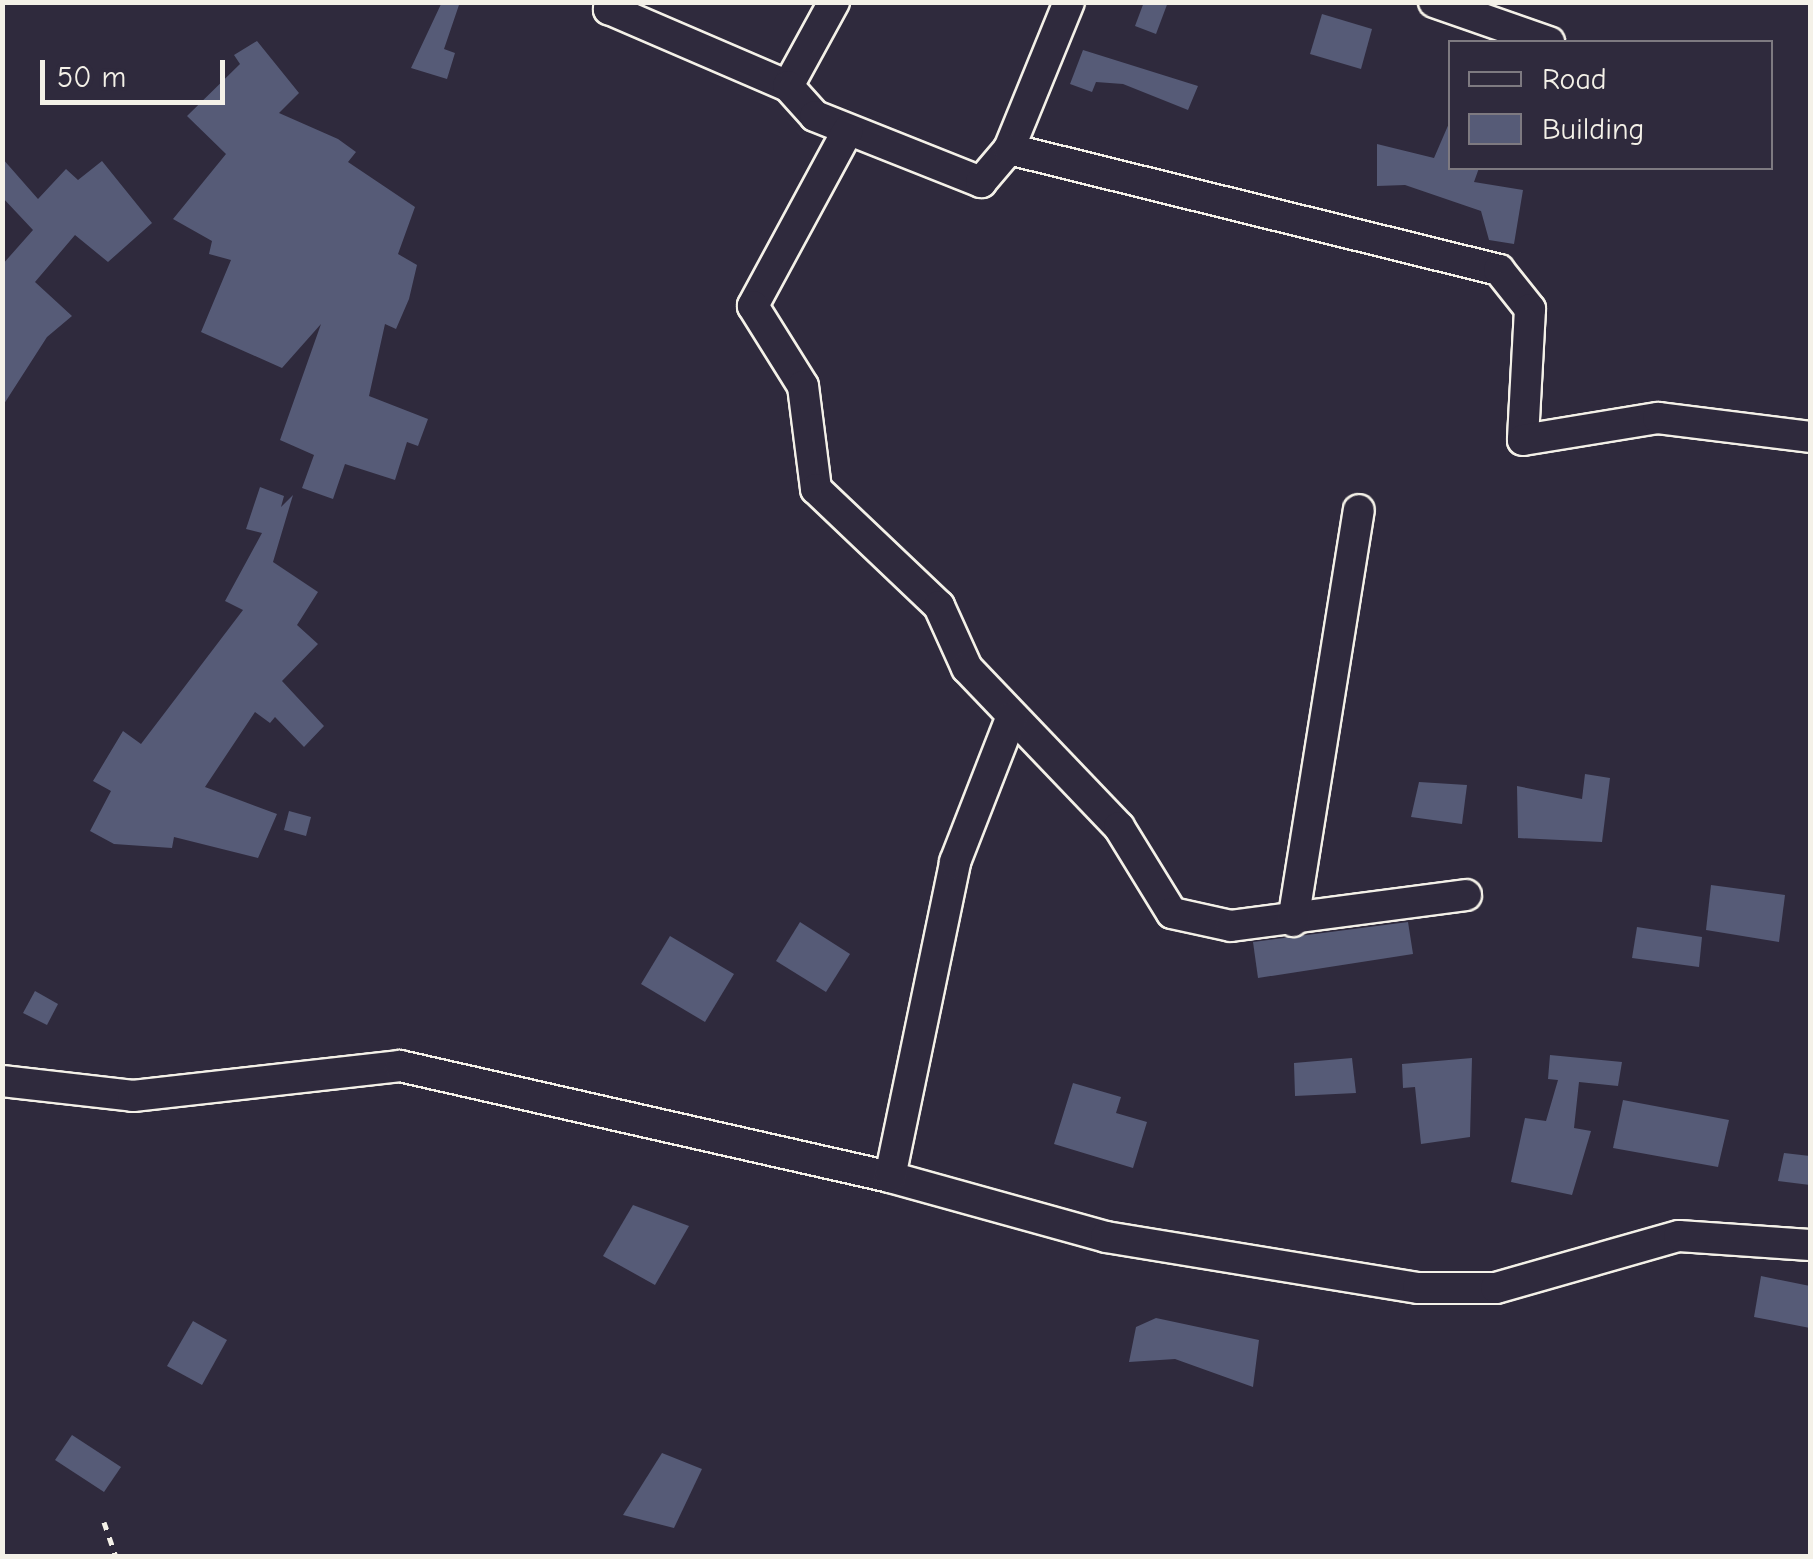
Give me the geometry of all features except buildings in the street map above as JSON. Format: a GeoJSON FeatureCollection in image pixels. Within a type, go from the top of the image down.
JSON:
{"type":"FeatureCollection","features":[{"type":"Feature","properties":{"kind":"street"},"geometry":{"type":"LineString","coordinates":[[788,86],[834,2]]}},
{"type":"Feature","properties":{"kind":"street"},"geometry":{"type":"LineString","coordinates":[[603,5],[788,86],[815,116],[968,182],[990,176],[1009,149],[1068,2]]}},
{"type":"Feature","properties":{"kind":"street"},"geometry":{"type":"LineString","coordinates":[[1434,2],[1543,40]]}},
{"type":"Feature","properties":{"kind":"street"},"geometry":{"type":"LineString","coordinates":[[848,130],[754,314],[803,386],[816,489],[940,606],[967,668],[1119,827],[1172,913],[1231,926],[1293,921],[1466,894]]}},
{"type":"Feature","properties":{"kind":"street"},"geometry":{"type":"LineString","coordinates":[[1009,149],[1499,270],[1530,309],[1522,440],[1658,418],[1810,437]]}},
{"type":"Feature","properties":{"kind":"street"},"geometry":{"type":"LineString","coordinates":[[1293,921],[1358,510]]}},
{"type":"Feature","properties":{"kind":"street"},"geometry":{"type":"LineString","coordinates":[[890,1177],[955,862],[1011,718]]}},
{"type":"Feature","properties":{"kind":"street"},"geometry":{"type":"LineString","coordinates":[[2,1081],[133,1096],[400,1066],[890,1177],[1106,1237],[1418,1288],[1496,1288],[1678,1236],[1810,1246]]}},
{"type":"Feature","properties":{"kind":"path"},"geometry":{"type":"LineString","coordinates":[[104,1522],[116,1556]]}}]}
